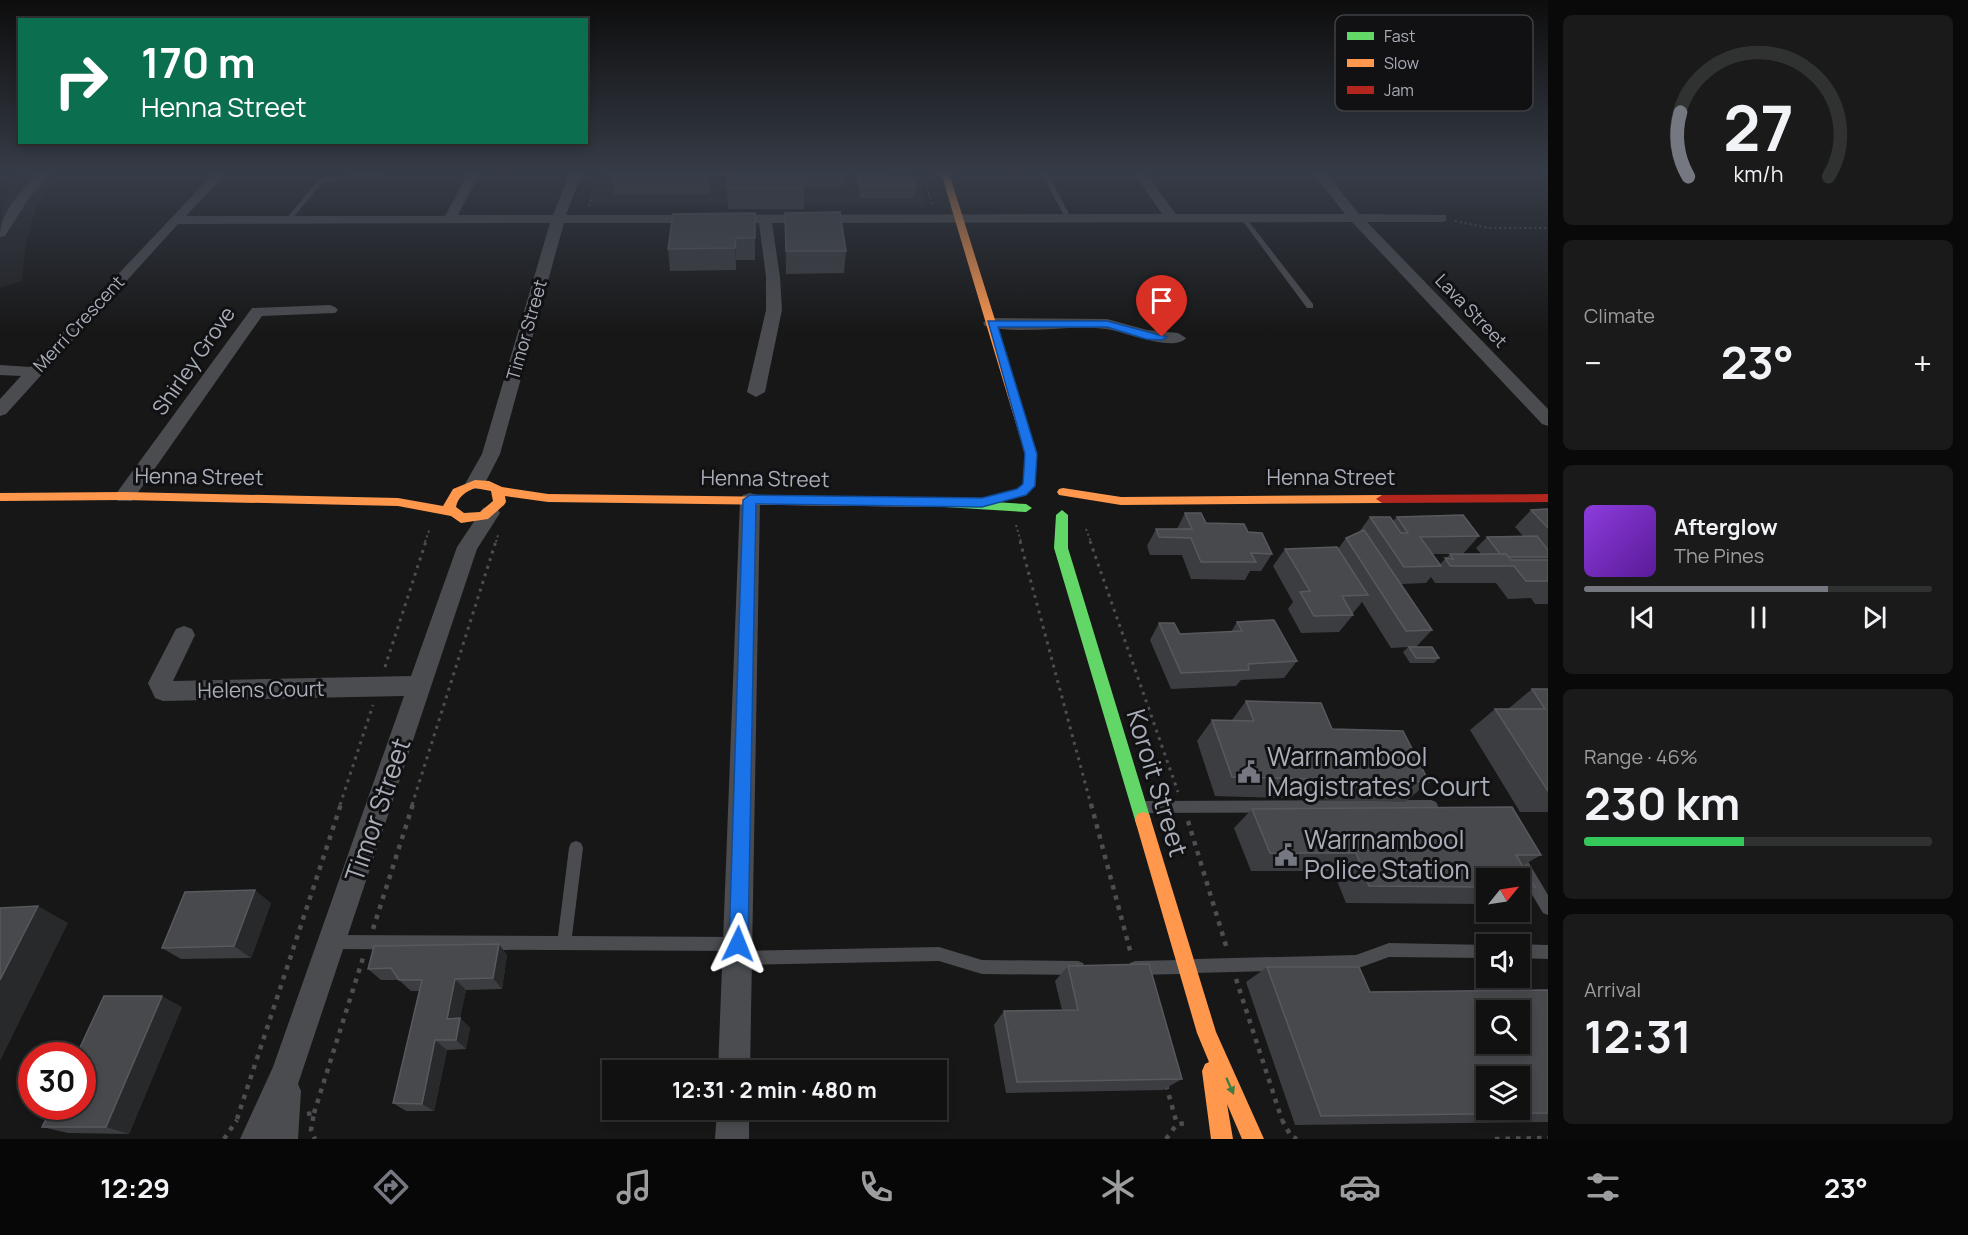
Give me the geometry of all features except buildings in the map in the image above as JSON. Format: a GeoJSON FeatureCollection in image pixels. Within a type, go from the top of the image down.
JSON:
{"type":"FeatureCollection","features":[{"type":"Feature","properties":{"kind":"street","name":"Merri Crescent"},"geometry":{"type":"LineString","coordinates":[[4,404],[168,226]]}},
{"type":"Feature","properties":{"kind":"street","name":"Timor Street"},"geometry":{"type":"LineString","coordinates":[[489,487],[490,454],[556,226]]}},
{"type":"Feature","properties":{"kind":"street"},"geometry":{"type":"LineString","coordinates":[[756,392],[774,310],[773,277],[766,226]]}},
{"type":"Feature","properties":{"kind":"street"},"geometry":{"type":"LineString","coordinates":[[960,226],[1031,454],[1037,483]]}},
{"type":"Feature","properties":{"kind":"street","name":"Lava Street"},"geometry":{"type":"LineString","coordinates":[[1363,226],[1548,420]]}},
{"type":"Feature","properties":{"kind":"street","name":"Shirley Grove"},"geometry":{"type":"LineString","coordinates":[[125,496],[257,311],[330,310]]}},
{"type":"Feature","properties":{"kind":"street"},"geometry":{"type":"LineString","coordinates":[[992,324],[1107,324],[1146,335],[1178,338]]}},
{"type":"Feature","properties":{"kind":"street"},"geometry":{"type":"LineString","coordinates":[[0,370],[35,372]]}},
{"type":"Feature","properties":{"kind":"street"},"geometry":{"type":"LineString","coordinates":[[1031,454],[1037,483]]}},
{"type":"Feature","properties":{"kind":"street"},"geometry":{"type":"LineString","coordinates":[[1037,483],[1021,497],[1048,516],[1069,501],[1063,492]]}},
{"type":"Feature","properties":{"kind":"street","name":"Henna Street"},"geometry":{"type":"LineString","coordinates":[[982,503],[1037,483],[1063,492],[1121,501],[1546,497]]}},
{"type":"Feature","properties":{"kind":"street"},"geometry":{"type":"LineString","coordinates":[[489,487],[500,502],[498,509]]}},
{"type":"Feature","properties":{"kind":"street","name":"Henna Street"},"geometry":{"type":"LineString","coordinates":[[398,502],[489,487],[548,498],[982,503],[1048,516],[1121,501]]}},
{"type":"Feature","properties":{"kind":"street"},"geometry":{"type":"LineString","coordinates":[[457,491],[449,504],[457,515]]}},
{"type":"Feature","properties":{"kind":"street","name":"Henna Street"},"geometry":{"type":"LineString","coordinates":[[0,497],[125,496],[398,502],[477,518],[498,509],[548,498]]}},
{"type":"Feature","properties":{"kind":"street"},"geometry":{"type":"LineString","coordinates":[[734,1060],[750,500]]}},
{"type":"Feature","properties":{"kind":"street","name":"Timor Street"},"geometry":{"type":"LineString","coordinates":[[281,1139],[287,1072],[467,547],[498,509]]}},
{"type":"Feature","properties":{"kind":"street","name":"Timor Street"},"geometry":{"type":"LineString","coordinates":[[457,515],[467,547]]}},
{"type":"Feature","properties":{"kind":"street","name":"Koroit Street"},"geometry":{"type":"LineString","coordinates":[[1048,516],[1061,548],[1207,1033],[1253,1139]]}},
{"type":"Feature","properties":{"kind":"street","name":"Koroit Street"},"geometry":{"type":"LineString","coordinates":[[1048,516],[1061,548]]}},
{"type":"Feature","properties":{"kind":"street","name":"Helens Court"},"geometry":{"type":"LineString","coordinates":[[184,635],[160,683],[163,691],[421,686]]}},
{"type":"Feature","properties":{"kind":"street","name":"Koroit Street"},"geometry":{"type":"LineString","coordinates":[[1207,1033],[1222,1139]]}},
{"type":"Feature","properties":{"kind":"street","name":"Timor Street"},"geometry":{"type":"LineString","coordinates":[[247,1129],[287,1072]]}},
{"type":"Feature","properties":{"kind":"street"},"geometry":{"type":"LineString","coordinates":[[732,1139],[733,1120]]}},
{"type":"Feature","properties":{"kind":"lane"},"geometry":{"type":"LineString","coordinates":[[1249,226],[1310,306]]}},
{"type":"Feature","properties":{"kind":"lane"},"geometry":{"type":"LineString","coordinates":[[1139,807],[1431,806]]}},
{"type":"Feature","properties":{"kind":"lane"},"geometry":{"type":"LineString","coordinates":[[564,944],[576,848]]}},
{"type":"Feature","properties":{"kind":"lane"},"geometry":{"type":"LineString","coordinates":[[1515,853],[1548,908]]}},
{"type":"Feature","properties":{"kind":"lane"},"geometry":{"type":"LineString","coordinates":[[332,942],[564,944],[738,951],[939,954],[982,968],[1088,968]]}},
{"type":"Feature","properties":{"kind":"lane"},"geometry":{"type":"LineString","coordinates":[[1129,968],[1356,962],[1389,950],[1476,951]]}},
{"type":"Feature","properties":{"kind":"lane"},"geometry":{"type":"LineString","coordinates":[[1530,951],[1548,952]]}},
{"type":"Feature","properties":{"kind":"path"},"geometry":{"type":"LineString","coordinates":[[1480,226],[1548,228]]}},
{"type":"Feature","properties":{"kind":"path"},"geometry":{"type":"LineString","coordinates":[[1011,507],[1129,968]]}},
{"type":"Feature","properties":{"kind":"path"},"geometry":{"type":"LineString","coordinates":[[247,1129],[379,687],[435,509]]}},
{"type":"Feature","properties":{"kind":"path"},"geometry":{"type":"LineString","coordinates":[[314,1113],[368,944],[498,509]]}},
{"type":"Feature","properties":{"kind":"path"},"geometry":{"type":"LineString","coordinates":[[1165,1079],[1177,1124]]}},
{"type":"Feature","properties":{"kind":"path"},"geometry":{"type":"LineString","coordinates":[[1495,1139],[1548,1138]]}},
{"type":"Feature","properties":{"kind":"shaded area"},"geometry":{"type":"Polygon","coordinates":[[[0,226],[31,226],[26,242],[22,281],[0,288],[0,226]]]}},
{"type":"Feature","properties":{"kind":"traffic: fast"},"geometry":{"type":"LineString","coordinates":[[945,503],[1026,508]]}},
{"type":"Feature","properties":{"kind":"traffic: fast"},"geometry":{"type":"LineString","coordinates":[[1062,515],[1061,548],[1143,820]]}},
{"type":"Feature","properties":{"kind":"traffic: slow"},"geometry":{"type":"LineString","coordinates":[[961,226],[1031,454],[1029,486]]}},
{"type":"Feature","properties":{"kind":"traffic: slow"},"geometry":{"type":"LineString","coordinates":[[475,484],[489,485],[497,489],[500,502],[483,516],[461,518],[449,508],[452,498],[465,487],[475,484]]}},
{"type":"Feature","properties":{"kind":"traffic: slow"},"geometry":{"type":"LineString","coordinates":[[500,491],[548,498],[945,503]]}},
{"type":"Feature","properties":{"kind":"traffic: slow"},"geometry":{"type":"LineString","coordinates":[[1063,492],[1121,501],[1382,499]]}},
{"type":"Feature","properties":{"kind":"traffic: slow"},"geometry":{"type":"LineString","coordinates":[[0,497],[125,496],[398,502],[451,512]]}},
{"type":"Feature","properties":{"kind":"traffic: slow"},"geometry":{"type":"LineString","coordinates":[[1143,820],[1207,1033],[1253,1139]]}},
{"type":"Feature","properties":{"kind":"traffic: slow"},"geometry":{"type":"LineString","coordinates":[[1212,1071],[1222,1139]]}},
{"type":"Feature","properties":{"kind":"traffic: jam"},"geometry":{"type":"LineString","coordinates":[[1382,499],[1548,498]]}},
{"type":"Feature","properties":{"kind":"place","name":"Warrnambool Magistrates' Court"},"geometry":{"type":"Point","coordinates":[1249,772]}},
{"type":"Feature","properties":{"kind":"place","name":"Warrnambool Police Station"},"geometry":{"type":"Point","coordinates":[1286,855]}},
{"type":"Feature","properties":{"kind":"route"},"geometry":{"type":"LineString","coordinates":[[738,944],[750,500],[982,503],[1022,492],[1029,486],[1031,454],[992,324],[1107,324],[1162,337]]}}]}
